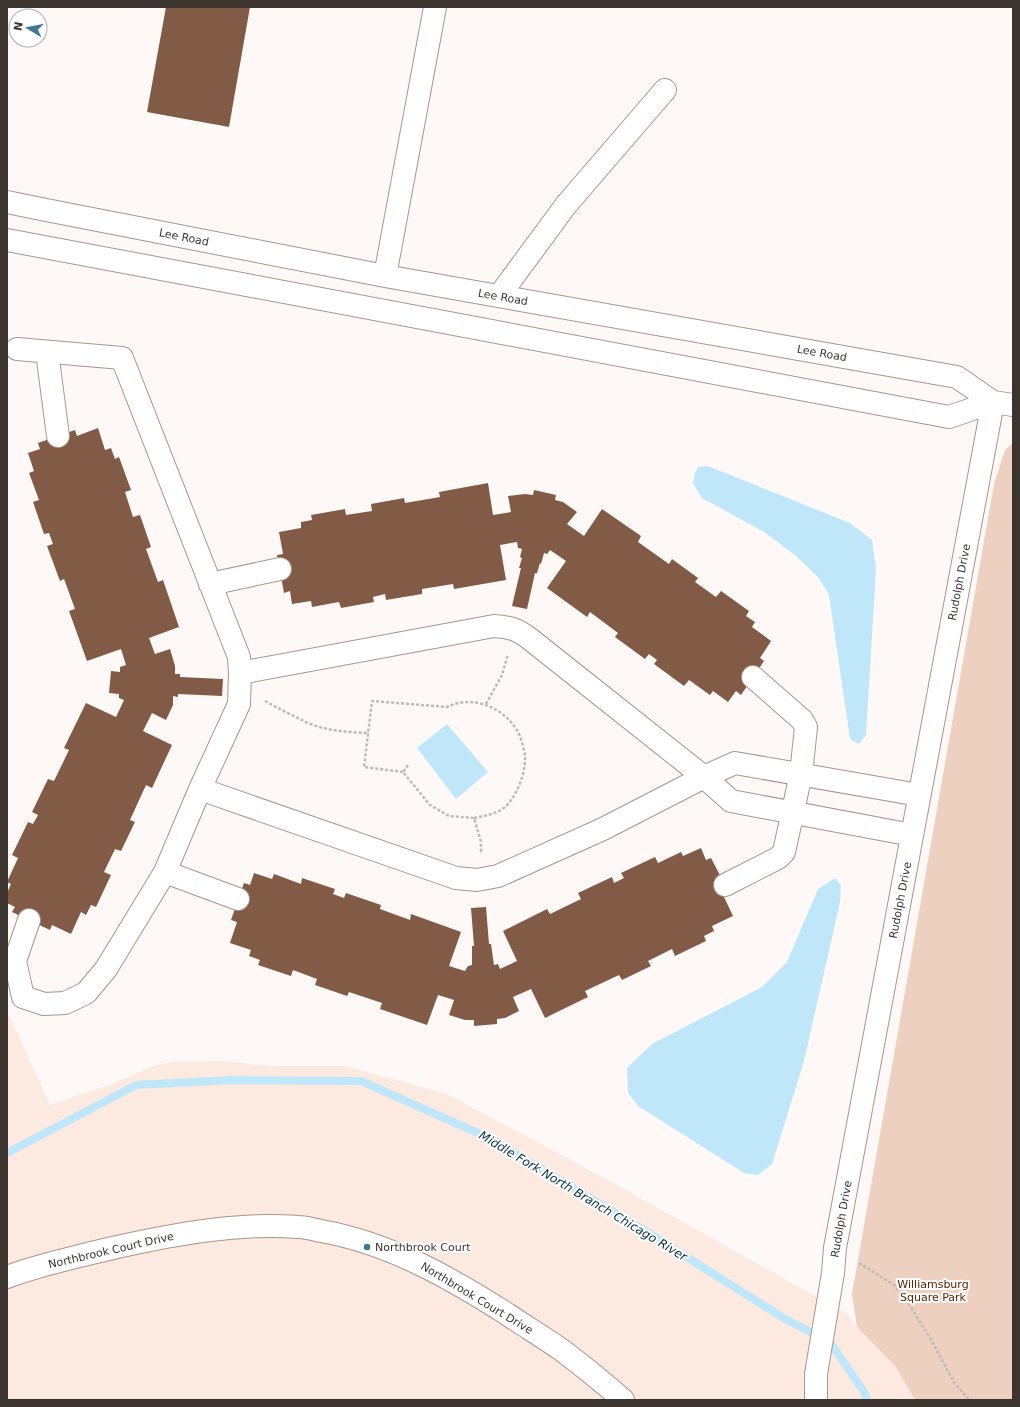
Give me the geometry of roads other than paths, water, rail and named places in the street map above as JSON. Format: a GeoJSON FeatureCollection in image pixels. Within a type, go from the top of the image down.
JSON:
{"type":"FeatureCollection","features":[{"type":"Feature","properties":{"kind":"street"},"geometry":{"type":"LineString","coordinates":[[385,276],[435,7]]}},
{"type":"Feature","properties":{"kind":"street"},"geometry":{"type":"LineString","coordinates":[[499,296],[566,205],[666,90]]}},
{"type":"Feature","properties":{"kind":"street","name":"Lee Road"},"geometry":{"type":"LineString","coordinates":[[7,202],[385,276],[957,377],[1003,403]]}},
{"type":"Feature","properties":{"kind":"street"},"geometry":{"type":"LineString","coordinates":[[7,240],[949,417],[1003,403]]}},
{"type":"Feature","properties":{"kind":"street"},"geometry":{"type":"LineString","coordinates":[[17,349],[122,358],[239,657],[240,680],[238,704],[165,872],[106,968],[86,993],[64,1003],[44,1004],[23,997],[15,961],[29,920]]}},
{"type":"Feature","properties":{"kind":"street"},"geometry":{"type":"LineString","coordinates":[[47,352],[58,436]]}},
{"type":"Feature","properties":{"kind":"street","name":"Rudolph Drive"},"geometry":{"type":"LineString","coordinates":[[816,1400],[816,1374],[833,1273],[835,1248],[919,795],[1003,403]]}},
{"type":"Feature","properties":{"kind":"street"},"geometry":{"type":"LineString","coordinates":[[210,584],[280,569]]}},
{"type":"Feature","properties":{"kind":"street"},"geometry":{"type":"LineString","coordinates":[[240,680],[494,626],[509,627],[518,630],[530,639],[704,777],[731,801],[912,836]]}},
{"type":"Feature","properties":{"kind":"street"},"geometry":{"type":"LineString","coordinates":[[725,885],[778,858],[784,852],[801,774],[806,727],[802,720],[753,677]]}},
{"type":"Feature","properties":{"kind":"street"},"geometry":{"type":"LineString","coordinates":[[200,789],[456,878],[481,880],[498,876],[603,829],[704,777],[735,763],[919,795]]}},
{"type":"Feature","properties":{"kind":"street"},"geometry":{"type":"LineString","coordinates":[[165,872],[238,899]]}},
{"type":"Feature","properties":{"kind":"street","name":"Northbrook Court Drive"},"geometry":{"type":"LineString","coordinates":[[7,1277],[68,1259],[159,1237],[256,1227],[298,1227],[343,1234],[385,1248],[426,1266],[485,1300],[562,1350],[624,1400]]}},
{"type":"Feature","properties":{"kind":"water"},"geometry":{"type":"Polygon","coordinates":[[[708,466],[850,523],[872,540],[876,569],[866,735],[859,744],[850,739],[829,595],[818,577],[795,555],[764,532],[702,498],[693,483],[698,467],[708,466]]]}},
{"type":"Feature","properties":{"kind":"water"},"geometry":{"type":"Polygon","coordinates":[[[447,724],[488,772],[456,799],[417,748],[447,724]]]}},
{"type":"Feature","properties":{"kind":"water"},"geometry":{"type":"Polygon","coordinates":[[[835,878],[841,885],[840,902],[804,1061],[772,1164],[758,1175],[744,1173],[638,1106],[628,1093],[627,1068],[652,1044],[762,987],[787,962],[818,889],[835,878]]]}},
{"type":"Feature","properties":{"kind":"waterway","name":"Middle Fork North Branch Chicago River"},"geometry":{"type":"LineString","coordinates":[[7,1153],[136,1085],[232,1080],[361,1081],[489,1138],[647,1232],[785,1319],[830,1342],[864,1392],[867,1400]]}},
{"type":"Feature","properties":{"kind":"place","name":"Northbrook Court"},"geometry":{"type":"Point","coordinates":[367,1247]}},
{"type":"Feature","properties":{"kind":"park label","name":"Williamsburg Square Park"},"geometry":{"type":"Point","coordinates":[933,1290]}}]}
